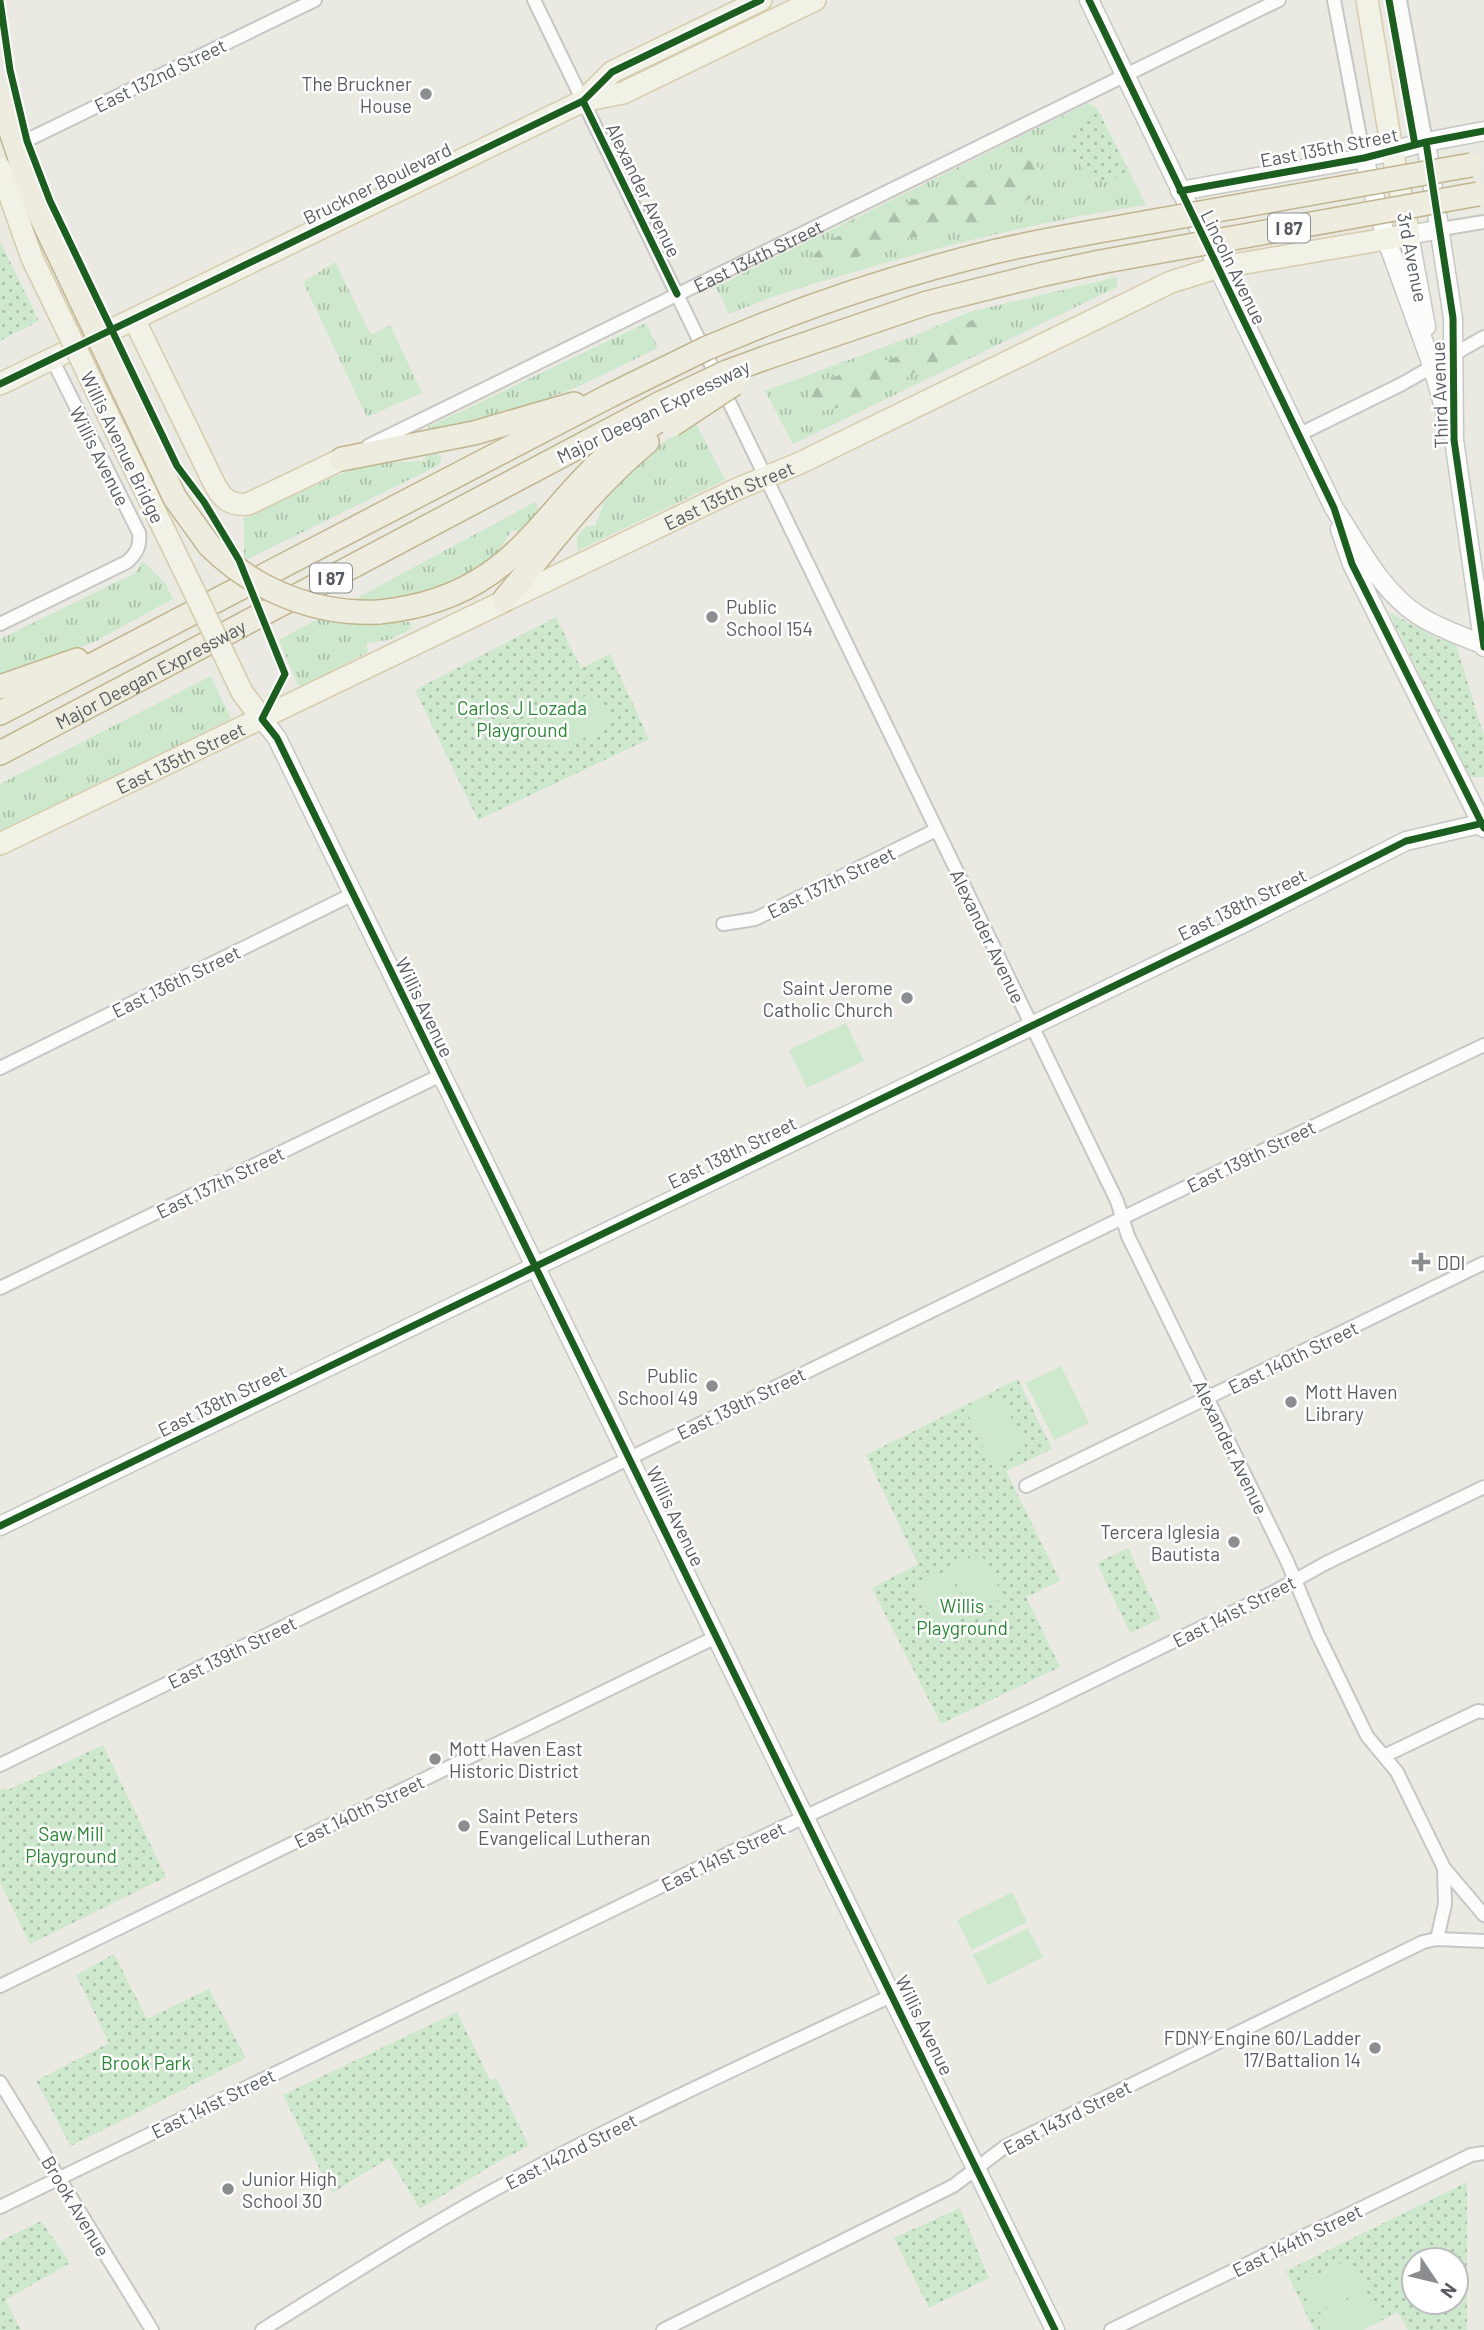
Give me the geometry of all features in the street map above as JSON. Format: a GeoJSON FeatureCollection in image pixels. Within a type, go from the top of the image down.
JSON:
{"type":"FeatureCollection","features":[{"type":"Feature","properties":{"kind":"highway"},"geometry":{"type":"LineString","coordinates":[[0,98],[35,204],[175,498],[209,545],[238,570],[282,596],[337,610],[379,612],[433,602],[454,594],[488,575],[535,534],[600,461],[628,439],[667,414],[734,384],[766,362]]}},
{"type":"Feature","properties":{"kind":"highway","name":"Major Deegan Expressway"},"geometry":{"type":"LineString","coordinates":[[0,713],[611,395],[707,348],[848,293],[997,251],[1478,163]]}},
{"type":"Feature","properties":{"kind":"highway","name":"Major Deegan Expressway"},"geometry":{"type":"LineString","coordinates":[[0,752],[667,414],[727,372],[766,362],[808,344],[927,303],[1044,274],[1481,194]]}},
{"type":"Feature","properties":{"kind":"highway"},"geometry":{"type":"LineString","coordinates":[[342,459],[474,433],[611,395]]}},
{"type":"Feature","properties":{"kind":"highway"},"geometry":{"type":"LineString","coordinates":[[504,600],[667,414]]}},
{"type":"Feature","properties":{"kind":"highway"},"geometry":{"type":"LineString","coordinates":[[0,687],[156,632]]}},
{"type":"Feature","properties":{"kind":"main road","name":"Bruckner Boulevard"},"geometry":{"type":"LineString","coordinates":[[583,101],[612,72],[761,0]]}},
{"type":"Feature","properties":{"kind":"main road","name":"Bruckner Boulevard"},"geometry":{"type":"LineString","coordinates":[[0,384],[583,101],[623,93],[815,0]]}},
{"type":"Feature","properties":{"kind":"main road","name":"Lincoln Avenue"},"geometry":{"type":"LineString","coordinates":[[1089,0],[1334,508],[1386,587],[1399,600],[1434,624],[1484,646]]}},
{"type":"Feature","properties":{"kind":"main road","name":"3rd Avenue"},"geometry":{"type":"LineString","coordinates":[[1367,0],[1432,365]]}},
{"type":"Feature","properties":{"kind":"main road","name":"East 135th Street"},"geometry":{"type":"LineString","coordinates":[[1180,191],[1364,158],[1484,131]]}},
{"type":"Feature","properties":{"kind":"main road","name":"Third Avenue"},"geometry":{"type":"LineString","coordinates":[[1426,142],[1453,318],[1454,440]]}},
{"type":"Feature","properties":{"kind":"main road","name":"Third Avenue"},"geometry":{"type":"LineString","coordinates":[[1364,158],[1386,239],[1432,365],[1454,440],[1480,594],[1484,646]]}},
{"type":"Feature","properties":{"kind":"main road","name":"Willis Avenue Bridge"},"geometry":{"type":"LineString","coordinates":[[3,159],[32,258],[242,692],[262,719]]}},
{"type":"Feature","properties":{"kind":"main road","name":"East 135th Street"},"geometry":{"type":"LineString","coordinates":[[0,844],[737,489],[849,440],[1171,282],[1216,268],[1441,229]]}},
{"type":"Feature","properties":{"kind":"main road","name":"East 134th Street"},"geometry":{"type":"LineString","coordinates":[[134,319],[218,492],[224,499],[234,504],[248,504],[342,459]]}},
{"type":"Feature","properties":{"kind":"main road"},"geometry":{"type":"LineString","coordinates":[[1334,508],[1352,564],[1483,825]]}},
{"type":"Feature","properties":{"kind":"main road","name":"Willis Avenue"},"geometry":{"type":"LineString","coordinates":[[262,719],[277,738],[1055,2330]]}},
{"type":"Feature","properties":{"kind":"main road","name":"East 138th Street"},"geometry":{"type":"LineString","coordinates":[[0,1526],[1246,922],[1390,848],[1423,836],[1483,825]]}},
{"type":"Feature","properties":{"kind":"street","name":"East 132nd Street"},"geometry":{"type":"LineString","coordinates":[[3,159],[314,0]]}},
{"type":"Feature","properties":{"kind":"street","name":"Alexander Avenue"},"geometry":{"type":"LineString","coordinates":[[534,0],[1117,1201],[1128,1236],[1287,1561],[1293,1581],[1367,1736],[1397,1772],[1444,1868],[1484,1915]]}},
{"type":"Feature","properties":{"kind":"street","name":"East 134th Street"},"geometry":{"type":"LineString","coordinates":[[342,459],[1279,0]]}},
{"type":"Feature","properties":{"kind":"street","name":"Third Avenue"},"geometry":{"type":"LineString","coordinates":[[1335,0],[1364,158]]}},
{"type":"Feature","properties":{"kind":"street","name":"Third Avenue"},"geometry":{"type":"LineString","coordinates":[[1400,0],[1426,142]]}},
{"type":"Feature","properties":{"kind":"street"},"geometry":{"type":"LineString","coordinates":[[3,159],[90,341]]}},
{"type":"Feature","properties":{"kind":"street","name":"East 135th Street"},"geometry":{"type":"LineString","coordinates":[[1441,229],[1484,222]]}},
{"type":"Feature","properties":{"kind":"street"},"geometry":{"type":"LineString","coordinates":[[1298,435],[1402,384],[1484,337]]}},
{"type":"Feature","properties":{"kind":"street","name":"Willis Avenue"},"geometry":{"type":"LineString","coordinates":[[0,624],[120,566],[136,553],[140,541],[139,533],[52,359]]}},
{"type":"Feature","properties":{"kind":"street","name":"East 137th Street"},"geometry":{"type":"LineString","coordinates":[[723,924],[755,919],[936,830]]}},
{"type":"Feature","properties":{"kind":"street","name":"East 136th Street"},"geometry":{"type":"LineString","coordinates":[[0,1068],[353,894]]}},
{"type":"Feature","properties":{"kind":"street","name":"East 139th Street"},"geometry":{"type":"LineString","coordinates":[[0,1765],[1123,1217],[1484,1045]]}},
{"type":"Feature","properties":{"kind":"street","name":"East 137th Street"},"geometry":{"type":"LineString","coordinates":[[0,1288],[441,1075]]}},
{"type":"Feature","properties":{"kind":"street","name":"East 140th Street"},"geometry":{"type":"LineString","coordinates":[[1026,1486],[1484,1263]]}},
{"type":"Feature","properties":{"kind":"street","name":"East 141st Street"},"geometry":{"type":"LineString","coordinates":[[0,2207],[805,1817],[1015,1719],[1484,1487]]}},
{"type":"Feature","properties":{"kind":"street","name":"East 140th Street"},"geometry":{"type":"LineString","coordinates":[[0,1986],[718,1636]]}},
{"type":"Feature","properties":{"kind":"street"},"geometry":{"type":"LineString","coordinates":[[1384,1756],[1478,1711],[1484,1712]]}},
{"type":"Feature","properties":{"kind":"street","name":"Alexander Avenue"},"geometry":{"type":"LineString","coordinates":[[1437,1939],[1445,1904],[1444,1868]]}},
{"type":"Feature","properties":{"kind":"street","name":"East 143rd Street"},"geometry":{"type":"LineString","coordinates":[[663,2330],[953,2186],[1006,2146],[1423,1942],[1437,1939],[1484,1941]]}},
{"type":"Feature","properties":{"kind":"street","name":"East 142nd Street"},"geometry":{"type":"LineString","coordinates":[[262,2330],[515,2178],[893,1995]]}},
{"type":"Feature","properties":{"kind":"street","name":"Brook Avenue"},"geometry":{"type":"LineString","coordinates":[[0,2082],[152,2330]]}},
{"type":"Feature","properties":{"kind":"street","name":"East 144th Street"},"geometry":{"type":"LineString","coordinates":[[1111,2330],[1471,2155],[1484,2153]]}},
{"type":"Feature","properties":{"kind":"green space"},"geometry":{"type":"Polygon","coordinates":[[[1088,103],[1097,108],[1146,205],[1042,224],[939,248],[799,288],[729,314],[716,287],[1088,103]]]}},
{"type":"Feature","properties":{"kind":"green space"},"geometry":{"type":"Polygon","coordinates":[[[1097,108],[1129,173],[1104,182],[1087,175],[1073,155],[1067,132],[1097,108]]]}},
{"type":"Feature","properties":{"kind":"green space"},"geometry":{"type":"Polygon","coordinates":[[[1026,158],[1040,169],[1039,193],[990,222],[908,238],[879,247],[848,262],[820,267],[813,256],[829,240],[870,224],[912,200],[979,178],[1026,158]]]}},
{"type":"Feature","properties":{"kind":"green space"},"geometry":{"type":"Polygon","coordinates":[[[0,241],[39,321],[0,341],[0,241]]]}},
{"type":"Feature","properties":{"kind":"green space"},"geometry":{"type":"Polygon","coordinates":[[[335,262],[371,335],[390,325],[422,393],[367,417],[303,282],[335,262]]]}},
{"type":"Feature","properties":{"kind":"green space"},"geometry":{"type":"Polygon","coordinates":[[[1117,277],[1117,287],[793,444],[765,391],[916,335],[969,312],[1117,277]]]}},
{"type":"Feature","properties":{"kind":"green space"},"geometry":{"type":"Polygon","coordinates":[[[976,318],[986,324],[986,335],[963,349],[919,370],[866,402],[812,413],[808,394],[824,380],[906,354],[976,318]]]}},
{"type":"Feature","properties":{"kind":"green space"},"geometry":{"type":"Polygon","coordinates":[[[646,323],[658,348],[577,387],[498,417],[432,432],[428,427],[646,323]]]}},
{"type":"Feature","properties":{"kind":"green space"},"geometry":{"type":"Polygon","coordinates":[[[696,424],[725,480],[577,551],[577,537],[586,526],[595,526],[605,501],[622,477],[657,447],[696,424]]]}},
{"type":"Feature","properties":{"kind":"green space"},"geometry":{"type":"Polygon","coordinates":[[[427,452],[436,453],[442,458],[439,465],[244,561],[244,518],[369,464],[425,461],[427,452]]]}},
{"type":"Feature","properties":{"kind":"green space"},"geometry":{"type":"Polygon","coordinates":[[[535,502],[540,510],[519,532],[512,530],[500,549],[487,562],[471,572],[434,588],[414,593],[357,600],[356,624],[410,622],[411,629],[389,640],[366,643],[368,652],[303,686],[298,685],[279,640],[535,502]]]}},
{"type":"Feature","properties":{"kind":"green space"},"geometry":{"type":"Polygon","coordinates":[[[143,561],[165,583],[173,599],[96,641],[0,678],[0,639],[135,573],[143,561]]]}},
{"type":"Feature","properties":{"kind":"green space"},"geometry":{"type":"Polygon","coordinates":[[[1389,612],[1439,639],[1455,642],[1484,736],[1484,777],[1469,777],[1389,612]]]}},
{"type":"Feature","properties":{"kind":"green space","name":"Carlos J Lozada Playground"},"geometry":{"type":"Polygon","coordinates":[[[556,617],[581,668],[610,654],[649,739],[478,820],[415,690],[556,617]]]}},
{"type":"Feature","properties":{"kind":"green space"},"geometry":{"type":"Polygon","coordinates":[[[211,676],[231,719],[0,831],[0,784],[211,676]]]}},
{"type":"Feature","properties":{"kind":"green space"},"geometry":{"type":"Polygon","coordinates":[[[595,691],[611,725],[553,753],[537,719],[595,691]]]}},
{"type":"Feature","properties":{"kind":"green space"},"geometry":{"type":"Polygon","coordinates":[[[846,1023],[864,1061],[807,1088],[789,1050],[846,1023]]]}},
{"type":"Feature","properties":{"kind":"green space"},"geometry":{"type":"Polygon","coordinates":[[[1061,1366],[1089,1423],[1054,1440],[1026,1383],[1061,1366]]]}},
{"type":"Feature","properties":{"kind":"green space","name":"Willis Playground"},"geometry":{"type":"Polygon","coordinates":[[[1018,1379],[1052,1449],[1006,1471],[1060,1581],[1026,1597],[1060,1667],[941,1724],[872,1588],[918,1564],[866,1455],[1018,1379]]]}},
{"type":"Feature","properties":{"kind":"green space"},"geometry":{"type":"Polygon","coordinates":[[[1000,1394],[1026,1448],[992,1465],[966,1411],[1000,1394]]]}},
{"type":"Feature","properties":{"kind":"green space"},"geometry":{"type":"Polygon","coordinates":[[[1128,1548],[1161,1618],[1130,1633],[1097,1563],[1128,1548]]]}},
{"type":"Feature","properties":{"kind":"green space"},"geometry":{"type":"Polygon","coordinates":[[[980,1552],[1004,1597],[973,1614],[949,1569],[980,1552]]]}},
{"type":"Feature","properties":{"kind":"green space"},"geometry":{"type":"Polygon","coordinates":[[[947,1570],[970,1614],[939,1632],[915,1587],[947,1570]]]}},
{"type":"Feature","properties":{"kind":"green space","name":"Saw Mill Playground"},"geometry":{"type":"Polygon","coordinates":[[[103,1745],[166,1877],[30,1944],[0,1882],[0,1790],[8,1790],[103,1745]]]}},
{"type":"Feature","properties":{"kind":"green space"},"geometry":{"type":"Polygon","coordinates":[[[1012,1892],[1027,1922],[972,1950],[957,1920],[1012,1892]]]}},
{"type":"Feature","properties":{"kind":"green space"},"geometry":{"type":"Polygon","coordinates":[[[1028,1928],[1043,1957],[988,1985],[973,1955],[1028,1928]]]}},
{"type":"Feature","properties":{"kind":"green space","name":"Brook Park"},"geometry":{"type":"Polygon","coordinates":[[[114,1954],[147,2019],[209,1989],[246,2058],[71,2146],[36,2081],[109,2043],[76,1975],[114,1954]]]}},
{"type":"Feature","properties":{"kind":"green space"},"geometry":{"type":"Polygon","coordinates":[[[457,2012],[490,2080],[496,2078],[529,2146],[420,2209],[389,2158],[332,2193],[283,2095],[457,2012]]]}},
{"type":"Feature","properties":{"kind":"green space"},"geometry":{"type":"Polygon","coordinates":[[[1467,2182],[1467,2246],[1400,2246],[1400,2316],[1398,2312],[1363,2330],[1314,2330],[1286,2271],[1467,2182]]]}},
{"type":"Feature","properties":{"kind":"green space"},"geometry":{"type":"Polygon","coordinates":[[[960,2208],[989,2278],[929,2308],[894,2238],[960,2208]]]}},
{"type":"Feature","properties":{"kind":"green space"},"geometry":{"type":"Polygon","coordinates":[[[41,2221],[70,2263],[5,2300],[21,2330],[0,2330],[0,2241],[41,2221]]]}},
{"type":"Feature","properties":{"kind":"green space"},"geometry":{"type":"Polygon","coordinates":[[[1350,2259],[1365,2289],[1313,2314],[1299,2284],[1350,2259]]]}},
{"type":"Feature","properties":{"kind":"green space"},"geometry":{"type":"Polygon","coordinates":[[[1366,2290],[1381,2321],[1362,2330],[1321,2330],[1315,2316],[1366,2290]]]}},
{"type":"Feature","properties":{"kind":"green space"},"geometry":{"type":"Polygon","coordinates":[[[1400,2316],[1467,2316],[1467,2330],[1408,2330],[1400,2316]]]}},
{"type":"Feature","properties":{"kind":"cycle path"},"geometry":{"type":"LineString","coordinates":[[0,384],[583,101],[612,72],[761,0]]}},
{"type":"Feature","properties":{"kind":"cycle path"},"geometry":{"type":"LineString","coordinates":[[1089,0],[1334,508],[1352,564],[1484,828]]}},
{"type":"Feature","properties":{"kind":"cycle path"},"geometry":{"type":"LineString","coordinates":[[1389,0],[1415,145]]}},
{"type":"Feature","properties":{"kind":"cycle path"},"geometry":{"type":"LineString","coordinates":[[0,1],[10,70],[27,141],[50,201],[177,466],[204,502],[239,560],[285,674],[262,719],[277,738],[1055,2330]]}},
{"type":"Feature","properties":{"kind":"cycle path"},"geometry":{"type":"LineString","coordinates":[[583,101],[677,294]]}},
{"type":"Feature","properties":{"kind":"cycle path"},"geometry":{"type":"LineString","coordinates":[[1180,191],[1364,158],[1484,131]]}},
{"type":"Feature","properties":{"kind":"cycle path"},"geometry":{"type":"LineString","coordinates":[[1426,142],[1453,318],[1454,440],[1484,647]]}},
{"type":"Feature","properties":{"kind":"cycle path"},"geometry":{"type":"LineString","coordinates":[[0,1526],[1246,922],[1406,841],[1484,823]]}},
{"type":"Feature","properties":{"kind":"place","name":"The Bruckner House"},"geometry":{"type":"Point","coordinates":[426,94]}},
{"type":"Feature","properties":{"kind":"place","name":"Public School 154"},"geometry":{"type":"Point","coordinates":[712,617]}},
{"type":"Feature","properties":{"kind":"place","name":"Saint Jerome Catholic Church"},"geometry":{"type":"Point","coordinates":[907,998]}},
{"type":"Feature","properties":{"kind":"place","name":"DDI"},"geometry":{"type":"Point","coordinates":[1421,1262]}},
{"type":"Feature","properties":{"kind":"place","name":"Public School 49"},"geometry":{"type":"Point","coordinates":[712,1386]}},
{"type":"Feature","properties":{"kind":"place","name":"Mott Haven Library"},"geometry":{"type":"Point","coordinates":[1291,1402]}},
{"type":"Feature","properties":{"kind":"place","name":"Tercera Iglesia Bautista"},"geometry":{"type":"Point","coordinates":[1234,1542]}},
{"type":"Feature","properties":{"kind":"place","name":"Mott Haven East Historic District"},"geometry":{"type":"Point","coordinates":[435,1759]}},
{"type":"Feature","properties":{"kind":"place","name":"Saint Peters Evangelical Lutheran"},"geometry":{"type":"Point","coordinates":[464,1826]}},
{"type":"Feature","properties":{"kind":"place","name":"FDNY Engine 60/Ladder 17/Battalion 14"},"geometry":{"type":"Point","coordinates":[1375,2048]}},
{"type":"Feature","properties":{"kind":"place","name":"Junior High School 30"},"geometry":{"type":"Point","coordinates":[228,2189]}}]}
